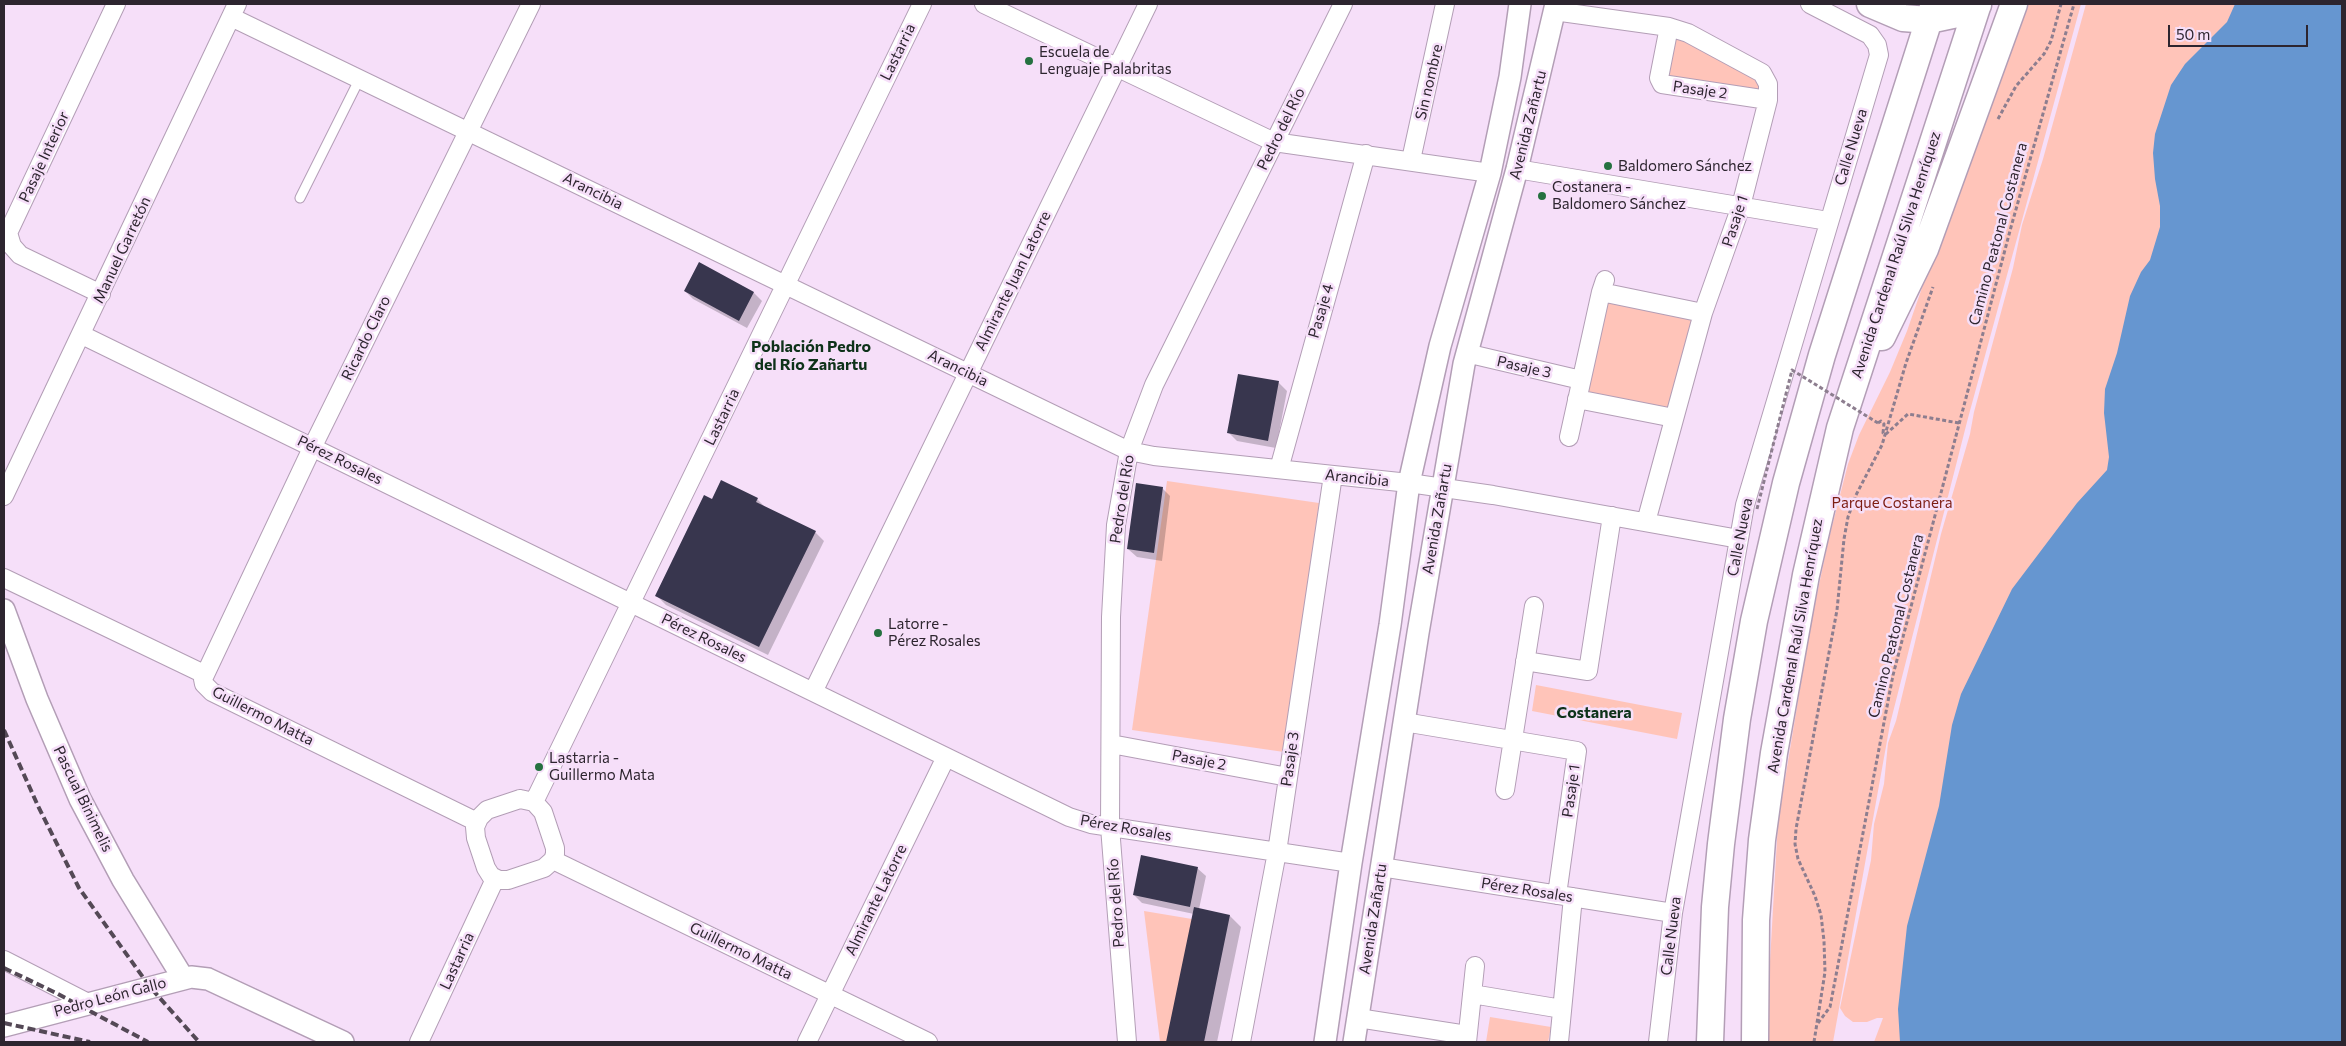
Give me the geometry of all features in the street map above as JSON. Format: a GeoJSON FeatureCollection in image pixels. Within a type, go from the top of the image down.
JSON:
{"type":"FeatureCollection","features":[{"type":"Feature","properties":{"kind":"main road"},"geometry":{"type":"LineString","coordinates":[[1870,4],[1903,18],[1931,12],[1962,13],[1978,4]]}},
{"type":"Feature","properties":{"kind":"main road","name":"Avenida Cardenal Raúl Silva Henríquez"},"geometry":{"type":"LineString","coordinates":[[1755,1042],[1756,920],[1762,840],[1774,753],[1806,575],[1824,494],[1848,402],[1978,4]]}},
{"type":"Feature","properties":{"kind":"main road"},"geometry":{"type":"LineString","coordinates":[[1848,402],[1904,295],[1925,249],[2014,4]]}},
{"type":"Feature","properties":{"kind":"main road"},"geometry":{"type":"LineString","coordinates":[[1710,1042],[1715,907],[1721,844],[1728,781],[1754,621],[1786,483],[1822,354],[1931,12]]}},
{"type":"Feature","properties":{"kind":"street","name":"Pasaje Interior"},"geometry":{"type":"LineString","coordinates":[[101,294],[20,255],[12,246],[8,233],[116,4]]}},
{"type":"Feature","properties":{"kind":"street","name":"Ricardo Claro"},"geometry":{"type":"LineString","coordinates":[[204,674],[313,446],[531,4]]}},
{"type":"Feature","properties":{"kind":"street","name":"Lastarria"},"geometry":{"type":"LineString","coordinates":[[534,802],[922,4]]}},
{"type":"Feature","properties":{"kind":"street"},"geometry":{"type":"LineString","coordinates":[[984,4],[1274,142],[1411,160],[1490,173]]}},
{"type":"Feature","properties":{"kind":"street","name":"Almirante Juan Latorre"},"geometry":{"type":"LineString","coordinates":[[813,692],[1148,4]]}},
{"type":"Feature","properties":{"kind":"street","name":"Pedro del Río"},"geometry":{"type":"LineString","coordinates":[[1127,1042],[1110,827],[1113,556],[1120,496],[1129,450],[1154,385],[1343,4]]}},
{"type":"Feature","properties":{"kind":"street","name":"Sin nombre"},"geometry":{"type":"LineString","coordinates":[[1411,160],[1445,4]]}},
{"type":"Feature","properties":{"kind":"street","name":"Avenida Zañartu"},"geometry":{"type":"LineString","coordinates":[[1325,1042],[1351,863],[1390,625],[1410,483],[1440,346],[1490,173],[1510,77],[1520,4]]}},
{"type":"Feature","properties":{"kind":"street","name":"Calle Nueva"},"geometry":{"type":"LineString","coordinates":[[1658,1042],[1673,913],[1739,539],[1756,463],[1878,61],[1878,45],[1870,35],[1810,4]]}},
{"type":"Feature","properties":{"kind":"street","name":"Avenida Zañartu"},"geometry":{"type":"LineString","coordinates":[[1354,1042],[1442,488],[1466,353],[1518,169],[1555,7]]}},
{"type":"Feature","properties":{"kind":"street","name":"Pasaje 1"},"geometry":{"type":"LineString","coordinates":[[1555,7],[1670,27],[1688,33],[1762,73],[1768,84],[1768,100],[1741,206],[1703,313],[1646,522]]}},
{"type":"Feature","properties":{"kind":"street","name":"Manuel Garretón"},"geometry":{"type":"LineString","coordinates":[[4,496],[82,335],[234,10]]}},
{"type":"Feature","properties":{"kind":"street","name":"Arancibia"},"geometry":{"type":"LineString","coordinates":[[234,10],[360,78],[1129,450],[1154,456],[1410,483],[1493,495],[1739,539]]}},
{"type":"Feature","properties":{"kind":"street","name":"Pasaje 2"},"geometry":{"type":"LineString","coordinates":[[1670,27],[1659,78],[1662,84],[1768,100]]}},
{"type":"Feature","properties":{"kind":"street","name":"Pasaje 4"},"geometry":{"type":"LineString","coordinates":[[1279,469],[1366,154]]}},
{"type":"Feature","properties":{"kind":"street"},"geometry":{"type":"LineString","coordinates":[[1518,169],[1828,221]]}},
{"type":"Feature","properties":{"kind":"street"},"geometry":{"type":"LineString","coordinates":[[1569,437],[1603,286],[1703,313]]}},
{"type":"Feature","properties":{"kind":"street","name":"Pérez Rosales"},"geometry":{"type":"LineString","coordinates":[[82,335],[313,446],[1069,817],[1110,827],[1351,863]]}},
{"type":"Feature","properties":{"kind":"street","name":"Pasaje 3"},"geometry":{"type":"LineString","coordinates":[[1466,353],[1582,380]]}},
{"type":"Feature","properties":{"kind":"street"},"geometry":{"type":"LineString","coordinates":[[1577,399],[1674,418]]}},
{"type":"Feature","properties":{"kind":"street","name":"Pasaje 3"},"geometry":{"type":"LineString","coordinates":[[1241,1042],[1277,852],[1332,475]]}},
{"type":"Feature","properties":{"kind":"street"},"geometry":{"type":"LineString","coordinates":[[1525,661],[1588,670],[1612,516]]}},
{"type":"Feature","properties":{"kind":"street","name":"Guillermo Matta"},"geometry":{"type":"LineString","coordinates":[[4,578],[204,674],[204,684],[212,692],[477,822]]}},
{"type":"Feature","properties":{"kind":"street"},"geometry":{"type":"LineString","coordinates":[[1506,790],[1534,606]]}},
{"type":"Feature","properties":{"kind":"street","name":"Pascual Binimelis"},"geometry":{"type":"LineString","coordinates":[[4,610],[37,699],[80,799],[123,880],[182,978]]}},
{"type":"Feature","properties":{"kind":"street"},"geometry":{"type":"LineString","coordinates":[[1404,722],[1513,740]]}},
{"type":"Feature","properties":{"kind":"street","name":"Pasaje 1"},"geometry":{"type":"LineString","coordinates":[[1513,740],[1576,752],[1565,896],[1562,1010],[1559,1042]]}},
{"type":"Feature","properties":{"kind":"street","name":"Pasaje 2"},"geometry":{"type":"LineString","coordinates":[[1111,744],[1288,777]]}},
{"type":"Feature","properties":{"kind":"street","name":"Almirante Latorre"},"geometry":{"type":"LineString","coordinates":[[806,1042],[946,757]]}},
{"type":"Feature","properties":{"kind":"street"},"geometry":{"type":"LineString","coordinates":[[520,799],[534,802],[543,812],[555,848],[553,860],[544,868],[508,880],[495,879],[486,868],[476,838],[477,822],[487,810],[520,799]]}},
{"type":"Feature","properties":{"kind":"street","name":"Guillermo Matta"},"geometry":{"type":"LineString","coordinates":[[553,860],[928,1042]]}},
{"type":"Feature","properties":{"kind":"street","name":"Pérez Rosales"},"geometry":{"type":"LineString","coordinates":[[1381,867],[1673,913]]}},
{"type":"Feature","properties":{"kind":"street","name":"Lastarria"},"geometry":{"type":"LineString","coordinates":[[419,1042],[495,879]]}},
{"type":"Feature","properties":{"kind":"street"},"geometry":{"type":"LineString","coordinates":[[4,960],[88,1003]]}},
{"type":"Feature","properties":{"kind":"street"},"geometry":{"type":"LineString","coordinates":[[1358,1018],[1467,1038],[1475,966]]}},
{"type":"Feature","properties":{"kind":"street","name":"Pedro León Gallo"},"geometry":{"type":"LineString","coordinates":[[4,1026],[182,978],[200,978],[216,983],[344,1042]]}},
{"type":"Feature","properties":{"kind":"street"},"geometry":{"type":"LineString","coordinates":[[1472,994],[1562,1010]]}},
{"type":"Feature","properties":{"kind":"lane"},"geometry":{"type":"LineString","coordinates":[[300,198],[360,78]]}},
{"type":"Feature","properties":{"kind":"path"},"geometry":{"type":"LineString","coordinates":[[1996,123],[2016,86],[2044,54],[2051,41],[2061,4]]}},
{"type":"Feature","properties":{"kind":"path","name":"Camino Peatonal Costanera"},"geometry":{"type":"LineString","coordinates":[[1818,1023],[1830,1007],[1893,675],[2011,227],[2074,4]]}},
{"type":"Feature","properties":{"kind":"path"},"geometry":{"type":"LineString","coordinates":[[1886,434],[1908,356],[1934,284]]}},
{"type":"Feature","properties":{"kind":"path"},"geometry":{"type":"LineString","coordinates":[[1757,509],[1792,370],[1878,423],[1881,421],[1884,424],[1883,433],[1886,434]]}},
{"type":"Feature","properties":{"kind":"path"},"geometry":{"type":"LineString","coordinates":[[1886,434],[1908,414],[1959,423]]}},
{"type":"Feature","properties":{"kind":"path","name":"Camino Peatonal Costanera"},"geometry":{"type":"LineString","coordinates":[[1814,1042],[1825,972],[1821,916],[1811,885],[1798,859],[1795,844],[1796,828],[1837,610],[1848,517],[1886,434]]}},
{"type":"Feature","properties":{"kind":"green space","name":"Parque Costanera"},"geometry":{"type":"Polygon","coordinates":[[[2027,4],[2081,4],[1968,418],[1890,724],[1833,1042],[1768,1042],[1768,996],[1778,822],[1810,628],[1828,542],[1848,464],[1859,435],[1890,372],[1907,331],[1966,161],[2027,4]]]}},
{"type":"Feature","properties":{"kind":"green space"},"geometry":{"type":"Polygon","coordinates":[[[2086,4],[2342,4],[2342,1042],[1874,1042],[1883,1018],[1867,1022],[1853,1022],[1845,1016],[1840,1008],[1871,860],[1874,824],[1884,784],[1888,743],[1896,721],[1941,534],[1970,434],[1974,412],[2013,268],[2022,225],[2043,159],[2086,4]]]}},
{"type":"Feature","properties":{"kind":"green space"},"geometry":{"type":"Polygon","coordinates":[[[1669,27],[1749,64],[1768,100],[1662,84],[1669,27]]]}},
{"type":"Feature","properties":{"kind":"green space"},"geometry":{"type":"Polygon","coordinates":[[[1601,292],[1703,313],[1674,418],[1577,399],[1601,292]]]}},
{"type":"Feature","properties":{"kind":"green space"},"geometry":{"type":"Polygon","coordinates":[[[1167,481],[1319,503],[1284,752],[1132,730],[1167,481]]]}},
{"type":"Feature","properties":{"kind":"green space"},"geometry":{"type":"Polygon","coordinates":[[[1536,685],[1682,713],[1677,739],[1532,711],[1536,685]]]}},
{"type":"Feature","properties":{"kind":"green space"},"geometry":{"type":"Polygon","coordinates":[[[1144,911],[1198,920],[1172,1042],[1160,1042],[1144,911]]]}},
{"type":"Feature","properties":{"kind":"green space"},"geometry":{"type":"Polygon","coordinates":[[[1490,1017],[1551,1027],[1548,1042],[1486,1042],[1490,1017]]]}},
{"type":"Feature","properties":{"kind":"water"},"geometry":{"type":"Polygon","coordinates":[[[2235,4],[2342,4],[2342,1042],[1900,1042],[1898,1009],[1907,926],[1939,806],[1952,725],[1961,694],[2012,589],[2077,503],[2107,470],[2109,457],[2104,413],[2105,389],[2117,353],[2130,296],[2141,272],[2150,260],[2160,227],[2160,206],[2153,153],[2155,134],[2171,85],[2185,64],[2227,22],[2235,4]]]}},
{"type":"Feature","properties":{"kind":"building"},"geometry":{"type":"Polygon","coordinates":[[[699,262],[754,292],[739,321],[684,291],[699,262]]]}},
{"type":"Feature","properties":{"kind":"building"},"geometry":{"type":"Polygon","coordinates":[[[1238,374],[1279,381],[1268,441],[1227,433],[1238,374]]]}},
{"type":"Feature","properties":{"kind":"building"},"geometry":{"type":"Polygon","coordinates":[[[721,480],[758,498],[756,502],[816,531],[759,647],[655,596],[704,495],[712,499],[721,480]]]}},
{"type":"Feature","properties":{"kind":"building"},"geometry":{"type":"Polygon","coordinates":[[[1136,483],[1163,487],[1154,553],[1127,549],[1136,483]]]}},
{"type":"Feature","properties":{"kind":"building"},"geometry":{"type":"Polygon","coordinates":[[[1141,855],[1198,867],[1190,907],[1133,895],[1141,855]]]}},
{"type":"Feature","properties":{"kind":"building"},"geometry":{"type":"Polygon","coordinates":[[[1194,907],[1230,915],[1204,1042],[1166,1042],[1194,907]]]}},
{"type":"Feature","properties":{"kind":"railway"},"geometry":{"type":"LineString","coordinates":[[4,730],[38,806],[79,888],[150,987],[199,1042]]}},
{"type":"Feature","properties":{"kind":"railway"},"geometry":{"type":"LineString","coordinates":[[4,968],[56,993],[148,1042]]}},
{"type":"Feature","properties":{"kind":"railway"},"geometry":{"type":"LineString","coordinates":[[4,1023],[90,1042]]}},
{"type":"Feature","properties":{"kind":"place","name":"Escuela de Lenguaje Palabritas"},"geometry":{"type":"Point","coordinates":[1029,61]}},
{"type":"Feature","properties":{"kind":"place","name":"Baldomero Sánchez"},"geometry":{"type":"Point","coordinates":[1608,166]}},
{"type":"Feature","properties":{"kind":"place","name":"Costanera - Baldomero Sánchez"},"geometry":{"type":"Point","coordinates":[1542,196]}},
{"type":"Feature","properties":{"kind":"place","name":"Latorre - Pérez Rosales"},"geometry":{"type":"Point","coordinates":[878,633]}},
{"type":"Feature","properties":{"kind":"place","name":"Lastarria - Guillermo Mata"},"geometry":{"type":"Point","coordinates":[539,767]}},
{"type":"Feature","properties":{"kind":"district","name":"Población Pedro del Río Zañartu"},"geometry":{"type":"Point","coordinates":[811,356]}},
{"type":"Feature","properties":{"kind":"district","name":"Costanera"},"geometry":{"type":"Point","coordinates":[1594,713]}}]}
